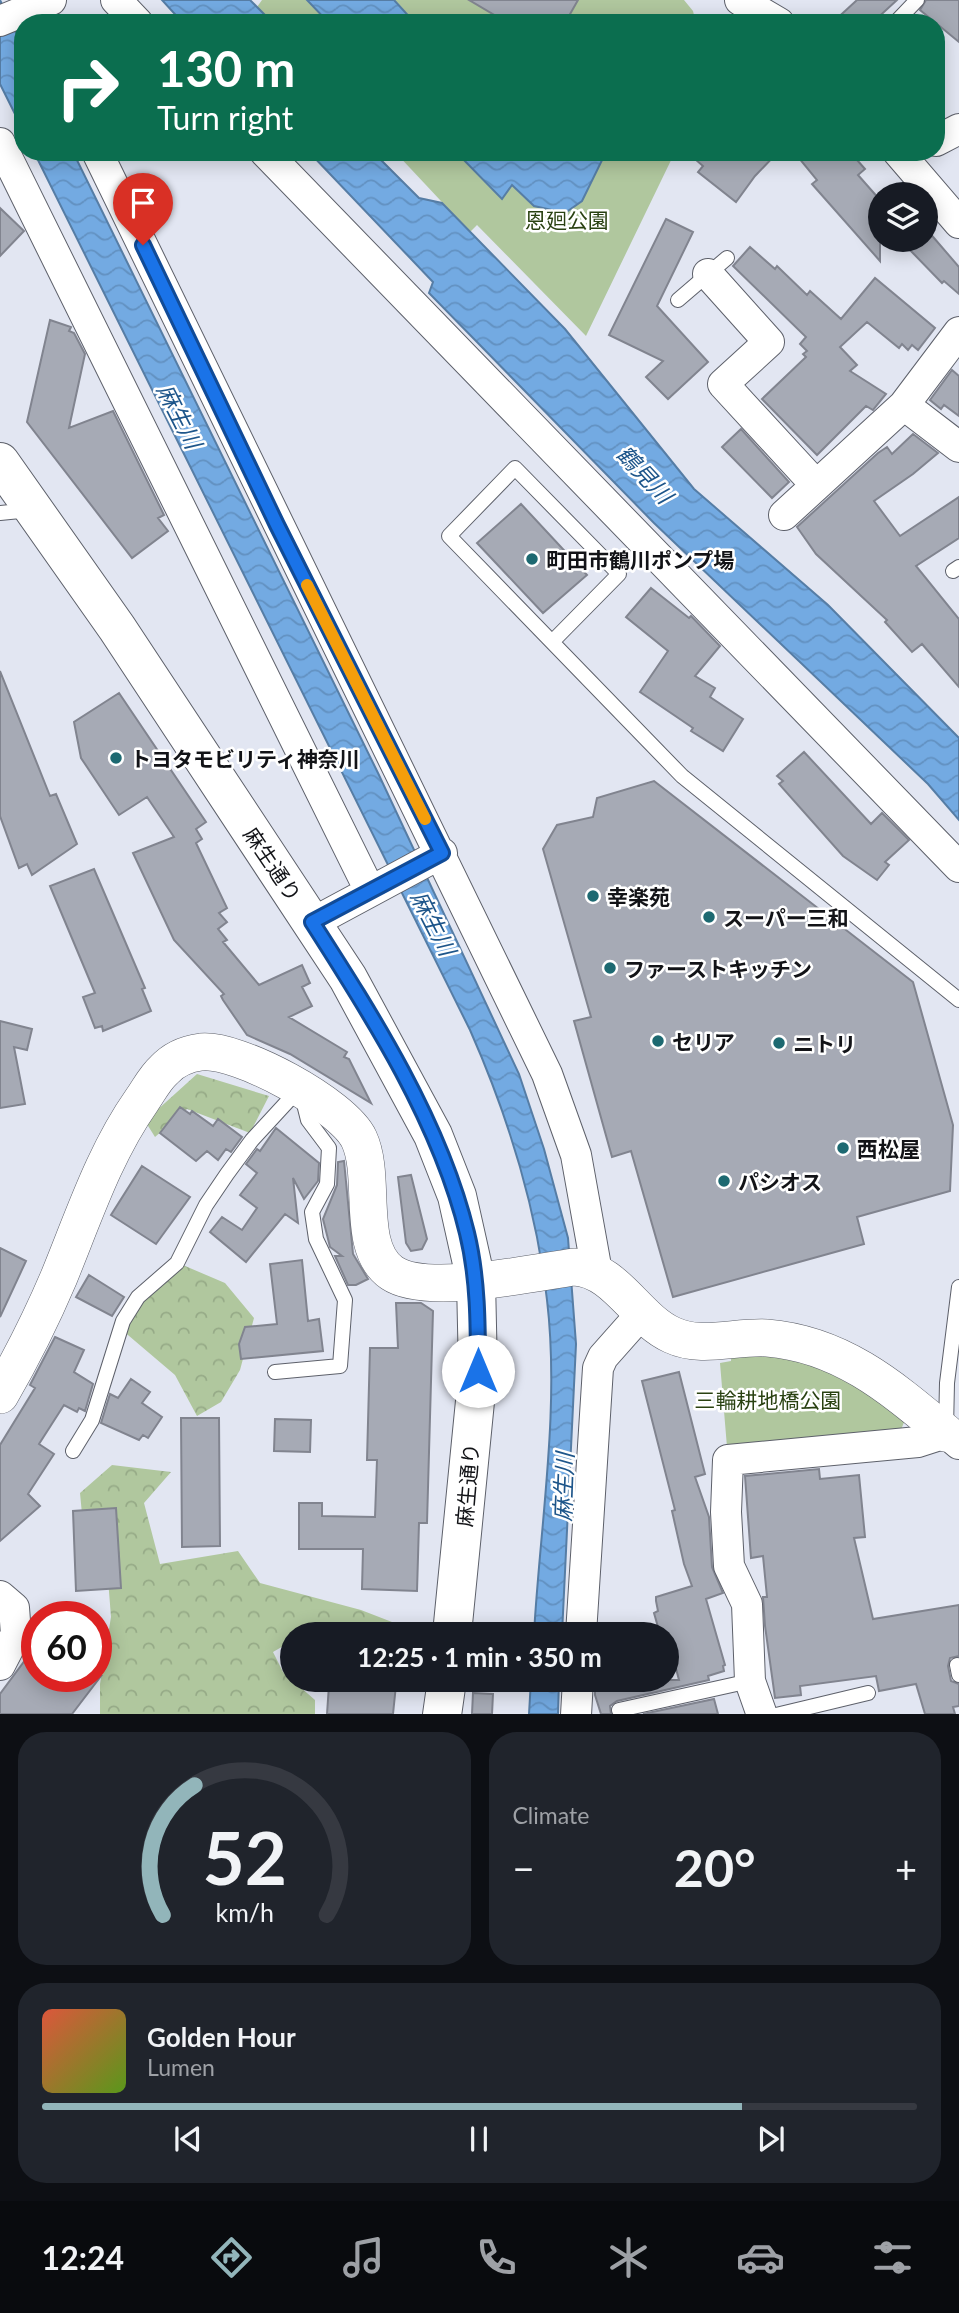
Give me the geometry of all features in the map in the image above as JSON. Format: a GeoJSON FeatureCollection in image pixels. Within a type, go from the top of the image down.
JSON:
{"type":"FeatureCollection","features":[{"type":"Feature","properties":{"kind":"main road","name":"麻生通り"},"geometry":{"type":"LineString","coordinates":[[0,462],[17,512],[117,628],[355,989],[433,1135],[457,1196],[476,1281],[478,1371],[453,1622]]}},
{"type":"Feature","properties":{"kind":"main road"},"geometry":{"type":"LineString","coordinates":[[442,1714],[445,1692]]}},
{"type":"Feature","properties":{"kind":"street"},"geometry":{"type":"LineString","coordinates":[[116,0],[129,14]]}},
{"type":"Feature","properties":{"kind":"street"},"geometry":{"type":"LineString","coordinates":[[740,0],[764,14]]}},
{"type":"Feature","properties":{"kind":"street"},"geometry":{"type":"LineString","coordinates":[[0,143],[378,887]]}},
{"type":"Feature","properties":{"kind":"street"},"geometry":{"type":"LineString","coordinates":[[101,161],[435,857],[547,1074],[576,1155],[594,1271]]}},
{"type":"Feature","properties":{"kind":"street"},"geometry":{"type":"LineString","coordinates":[[274,161],[959,867]]}},
{"type":"Feature","properties":{"kind":"street"},"geometry":{"type":"LineString","coordinates":[[910,161],[959,223]]}},
{"type":"Feature","properties":{"kind":"street"},"geometry":{"type":"LineString","coordinates":[[718,266],[769,342],[723,384],[817,485]]}},
{"type":"Feature","properties":{"kind":"street"},"geometry":{"type":"LineString","coordinates":[[784,515],[904,405],[959,332]]}},
{"type":"Feature","properties":{"kind":"street"},"geometry":{"type":"LineString","coordinates":[[904,405],[959,447]]}},
{"type":"Feature","properties":{"kind":"street"},"geometry":{"type":"LineString","coordinates":[[312,922],[435,857]]}},
{"type":"Feature","properties":{"kind":"street"},"geometry":{"type":"LineString","coordinates":[[0,1395],[58,1279],[121,1131],[163,1071],[180,1057],[204,1052],[252,1063],[300,1088],[340,1114],[358,1137],[368,1164],[368,1207],[374,1252],[382,1266],[395,1276],[418,1282],[476,1281],[574,1267],[594,1271],[642,1313],[670,1334],[687,1341],[765,1338],[824,1349],[873,1374],[953,1438]]}},
{"type":"Feature","properties":{"kind":"street"},"geometry":{"type":"LineString","coordinates":[[582,1622],[598,1368],[603,1357],[642,1313]]}},
{"type":"Feature","properties":{"kind":"street"},"geometry":{"type":"LineString","coordinates":[[762,1714],[750,1681],[747,1604],[729,1566],[726,1512],[728,1460],[953,1438]]}},
{"type":"Feature","properties":{"kind":"street"},"geometry":{"type":"LineString","coordinates":[[0,1596],[14,1608],[16,1634],[0,1665]]}},
{"type":"Feature","properties":{"kind":"street"},"geometry":{"type":"LineString","coordinates":[[576,1714],[577,1692]]}},
{"type":"Feature","properties":{"kind":"lane"},"geometry":{"type":"LineString","coordinates":[[904,14],[917,0]]}},
{"type":"Feature","properties":{"kind":"lane"},"geometry":{"type":"LineString","coordinates":[[678,300],[718,266]]}},
{"type":"Feature","properties":{"kind":"lane"},"geometry":{"type":"LineString","coordinates":[[552,642],[619,575],[515,468],[449,536],[681,776],[959,1000]]}},
{"type":"Feature","properties":{"kind":"lane"},"geometry":{"type":"LineString","coordinates":[[275,1372],[341,1367],[345,1300],[316,1239],[312,1212],[327,1184],[329,1148],[308,1120],[300,1088]]}},
{"type":"Feature","properties":{"kind":"lane"},"geometry":{"type":"LineString","coordinates":[[73,1451],[92,1420],[123,1321],[138,1297],[177,1263],[206,1205],[227,1174],[252,1140],[300,1088]]}},
{"type":"Feature","properties":{"kind":"lane"},"geometry":{"type":"LineString","coordinates":[[953,1438],[947,1383],[959,1287]]}},
{"type":"Feature","properties":{"kind":"lane"},"geometry":{"type":"LineString","coordinates":[[619,1710],[750,1681]]}},
{"type":"Feature","properties":{"kind":"lane"},"geometry":{"type":"LineString","coordinates":[[776,1714],[867,1693]]}},
{"type":"Feature","properties":{"kind":"green space"},"geometry":{"type":"Polygon","coordinates":[[[262,0],[684,0],[694,14],[264,14],[257,7],[262,0]]]}},
{"type":"Feature","properties":{"kind":"green space","name":"恩廻公園"},"geometry":{"type":"Polygon","coordinates":[[[403,161],[671,161],[586,336],[477,225],[470,232],[403,161]]]}},
{"type":"Feature","properties":{"kind":"green space"},"geometry":{"type":"Polygon","coordinates":[[[197,1074],[269,1096],[250,1133],[187,1109],[155,1137],[145,1121],[197,1074]]]}},
{"type":"Feature","properties":{"kind":"green space"},"geometry":{"type":"Polygon","coordinates":[[[171,1260],[225,1283],[254,1318],[240,1370],[221,1402],[197,1416],[175,1375],[115,1324],[171,1260]]]}},
{"type":"Feature","properties":{"kind":"green space","name":"三輪耕地橋公園"},"geometry":{"type":"Polygon","coordinates":[[[753,1353],[816,1364],[846,1378],[905,1420],[900,1432],[727,1447],[720,1363],[731,1361],[731,1354],[753,1353]]]}},
{"type":"Feature","properties":{"kind":"green space"},"geometry":{"type":"Polygon","coordinates":[[[112,1465],[171,1472],[144,1503],[160,1564],[238,1551],[260,1583],[361,1610],[392,1622],[280,1622],[280,1648],[273,1652],[280,1666],[280,1692],[306,1692],[315,1700],[315,1714],[100,1714],[100,1692],[112,1692],[112,1601],[110,1601],[108,1579],[84,1535],[80,1493],[112,1465]]]}},
{"type":"Feature","properties":{"kind":"water"},"geometry":{"type":"Polygon","coordinates":[[[0,0],[14,29],[14,112],[0,84],[0,0]]]}},
{"type":"Feature","properties":{"kind":"water"},"geometry":{"type":"Polygon","coordinates":[[[162,0],[250,0],[264,14],[175,14],[162,0]]]}},
{"type":"Feature","properties":{"kind":"water"},"geometry":{"type":"Polygon","coordinates":[[[307,0],[394,0],[407,14],[320,14],[307,0]]]}},
{"type":"Feature","properties":{"kind":"water","name":"麻生川"},"geometry":{"type":"Polygon","coordinates":[[[38,161],[77,161],[378,773],[519,1074],[544,1149],[568,1238],[576,1344],[563,1622],[535,1622],[550,1425],[547,1300],[536,1231],[519,1162],[484,1062],[38,161]]]}},
{"type":"Feature","properties":{"kind":"water","name":"鶴見川"},"geometry":{"type":"Polygon","coordinates":[[[318,161],[382,161],[419,198],[442,203],[565,329],[694,489],[828,605],[959,738],[959,820],[928,784],[654,523],[429,293],[433,282],[318,161]]]}},
{"type":"Feature","properties":{"kind":"water"},"geometry":{"type":"Polygon","coordinates":[[[465,161],[602,161],[582,201],[565,213],[534,206],[512,185],[502,199],[465,161]]]}},
{"type":"Feature","properties":{"kind":"water"},"geometry":{"type":"Polygon","coordinates":[[[530,1692],[559,1692],[558,1714],[529,1714],[530,1692]]]}},
{"type":"Feature","properties":{"kind":"building"},"geometry":{"type":"Polygon","coordinates":[[[469,0],[578,0],[570,14],[493,14],[469,0]]]}},
{"type":"Feature","properties":{"kind":"building"},"geometry":{"type":"Polygon","coordinates":[[[857,0],[897,0],[882,14],[842,14],[857,0]]]}},
{"type":"Feature","properties":{"kind":"building"},"geometry":{"type":"Polygon","coordinates":[[[926,0],[959,0],[959,42],[945,31],[945,14],[925,14],[920,10],[926,0]]]}},
{"type":"Feature","properties":{"kind":"building"},"geometry":{"type":"Polygon","coordinates":[[[697,161],[769,161],[736,202],[698,172],[703,166],[697,161]]]}},
{"type":"Feature","properties":{"kind":"building"},"geometry":{"type":"Polygon","coordinates":[[[801,161],[858,161],[865,169],[858,175],[868,186],[868,247],[812,184],[817,180],[801,161]]]}},
{"type":"Feature","properties":{"kind":"building"},"geometry":{"type":"Polygon","coordinates":[[[0,208],[24,231],[0,256],[0,208]]]}},
{"type":"Feature","properties":{"kind":"building"},"geometry":{"type":"Polygon","coordinates":[[[666,219],[693,232],[657,306],[708,362],[668,399],[646,377],[663,361],[609,335],[666,219]]]}},
{"type":"Feature","properties":{"kind":"building"},"geometry":{"type":"Polygon","coordinates":[[[938,243],[959,267],[959,294],[944,281],[942,283],[912,252],[938,252],[938,243]]]}},
{"type":"Feature","properties":{"kind":"building"},"geometry":{"type":"Polygon","coordinates":[[[750,247],[775,269],[777,266],[807,295],[810,291],[841,319],[875,278],[935,328],[918,350],[912,345],[908,350],[902,344],[899,348],[867,322],[840,347],[857,365],[850,371],[886,394],[873,410],[866,406],[817,455],[762,399],[806,357],[803,354],[807,351],[800,344],[806,337],[733,266],[750,247]]]}},
{"type":"Feature","properties":{"kind":"building"},"geometry":{"type":"Polygon","coordinates":[[[872,252],[880,252],[880,261],[872,252]]]}},
{"type":"Feature","properties":{"kind":"building"},"geometry":{"type":"Polygon","coordinates":[[[50,320],[71,327],[69,331],[74,333],[85,354],[69,428],[113,411],[164,515],[158,518],[168,531],[132,558],[27,422],[50,320]]]}},
{"type":"Feature","properties":{"kind":"building"},"geometry":{"type":"Polygon","coordinates":[[[952,370],[959,376],[959,416],[944,405],[941,409],[930,400],[952,370]]]}},
{"type":"Feature","properties":{"kind":"building"},"geometry":{"type":"Polygon","coordinates":[[[741,429],[789,482],[772,498],[722,447],[741,429]]]}},
{"type":"Feature","properties":{"kind":"building"},"geometry":{"type":"Polygon","coordinates":[[[913,434],[938,453],[874,501],[900,536],[959,497],[959,538],[916,566],[959,619],[959,687],[922,644],[912,652],[885,622],[887,620],[816,554],[797,527],[878,453],[887,447],[892,454],[913,434]]]}},
{"type":"Feature","properties":{"kind":"building","name":"町田市鶴川ポンプ場"},"geometry":{"type":"Polygon","coordinates":[[[521,504],[587,575],[543,613],[477,543],[521,504]]]}},
{"type":"Feature","properties":{"kind":"building"},"geometry":{"type":"Polygon","coordinates":[[[651,588],[689,618],[691,616],[720,646],[695,676],[715,688],[710,697],[743,719],[723,751],[691,731],[693,728],[640,692],[668,651],[626,617],[651,588]]]}},
{"type":"Feature","properties":{"kind":"building"},"geometry":{"type":"Polygon","coordinates":[[[0,671],[50,796],[56,794],[77,844],[32,875],[27,864],[19,868],[0,816],[0,671]]]}},
{"type":"Feature","properties":{"kind":"building"},"geometry":{"type":"Polygon","coordinates":[[[119,693],[206,822],[196,829],[202,839],[196,843],[227,908],[219,913],[227,922],[218,929],[227,940],[223,942],[259,985],[302,965],[310,983],[302,987],[312,1006],[289,1017],[347,1052],[344,1057],[349,1059],[371,1103],[290,1054],[247,1035],[223,1000],[221,996],[224,994],[174,940],[133,853],[174,837],[147,797],[119,815],[81,758],[74,722],[119,693]]]}},
{"type":"Feature","properties":{"kind":"building"},"geometry":{"type":"Polygon","coordinates":[[[804,752],[871,824],[882,813],[909,840],[885,862],[889,865],[877,880],[843,856],[779,784],[783,781],[777,776],[804,752]]]}},
{"type":"Feature","properties":{"kind":"building"},"geometry":{"type":"Polygon","coordinates":[[[654,781],[913,982],[953,1125],[950,1191],[857,1217],[864,1244],[673,1297],[631,1151],[612,1157],[574,1021],[591,1017],[543,849],[557,825],[593,817],[597,798],[654,781]]]}},
{"type":"Feature","properties":{"kind":"building"},"geometry":{"type":"Polygon","coordinates":[[[94,869],[145,988],[142,989],[151,1011],[103,1031],[102,1026],[95,1028],[83,997],[95,993],[50,886],[94,869]]]}},
{"type":"Feature","properties":{"kind":"building"},"geometry":{"type":"Polygon","coordinates":[[[0,1021],[32,1029],[27,1050],[14,1047],[25,1104],[0,1108],[0,1021]]]}},
{"type":"Feature","properties":{"kind":"building"},"geometry":{"type":"Polygon","coordinates":[[[180,1107],[190,1114],[192,1111],[213,1126],[218,1119],[242,1137],[231,1152],[226,1149],[218,1160],[207,1151],[196,1161],[160,1133],[180,1107]]]}},
{"type":"Feature","properties":{"kind":"building"},"geometry":{"type":"Polygon","coordinates":[[[276,1128],[319,1163],[318,1181],[304,1199],[293,1178],[298,1223],[285,1214],[246,1262],[210,1232],[222,1217],[242,1230],[257,1208],[240,1195],[257,1173],[246,1164],[257,1149],[260,1151],[276,1128]]]}},
{"type":"Feature","properties":{"kind":"building"},"geometry":{"type":"Polygon","coordinates":[[[344,1161],[353,1254],[368,1279],[356,1285],[348,1285],[335,1256],[342,1256],[330,1247],[323,1219],[337,1185],[338,1162],[344,1161]]]}},
{"type":"Feature","properties":{"kind":"building"},"geometry":{"type":"Polygon","coordinates":[[[142,1166],[190,1197],[156,1244],[111,1215],[142,1166]]]}},
{"type":"Feature","properties":{"kind":"building"},"geometry":{"type":"Polygon","coordinates":[[[411,1175],[427,1239],[422,1249],[411,1251],[406,1243],[398,1177],[411,1175]]]}},
{"type":"Feature","properties":{"kind":"building"},"geometry":{"type":"Polygon","coordinates":[[[0,1248],[26,1261],[0,1317],[0,1248]]]}},
{"type":"Feature","properties":{"kind":"building"},"geometry":{"type":"Polygon","coordinates":[[[302,1260],[308,1321],[319,1319],[323,1351],[241,1359],[239,1344],[245,1327],[277,1324],[270,1264],[302,1260]]]}},
{"type":"Feature","properties":{"kind":"building"},"geometry":{"type":"Polygon","coordinates":[[[89,1275],[124,1297],[112,1316],[76,1297],[89,1275]]]}},
{"type":"Feature","properties":{"kind":"building"},"geometry":{"type":"Polygon","coordinates":[[[396,1303],[421,1303],[433,1311],[427,1523],[419,1523],[417,1591],[362,1589],[363,1549],[299,1549],[299,1503],[322,1503],[322,1516],[375,1517],[377,1460],[367,1460],[370,1348],[398,1348],[396,1303]]]}},
{"type":"Feature","properties":{"kind":"building"},"geometry":{"type":"Polygon","coordinates":[[[55,1337],[84,1350],[74,1372],[93,1384],[85,1411],[79,1408],[77,1412],[64,1405],[39,1444],[54,1454],[28,1494],[40,1506],[0,1541],[0,1445],[35,1388],[30,1385],[55,1337]]]}},
{"type":"Feature","properties":{"kind":"building"},"geometry":{"type":"Polygon","coordinates":[[[679,1372],[705,1474],[695,1477],[709,1517],[712,1567],[723,1593],[706,1599],[725,1665],[724,1671],[708,1676],[709,1680],[679,1687],[679,1622],[657,1622],[654,1613],[658,1611],[656,1597],[692,1586],[684,1564],[672,1511],[675,1510],[642,1381],[679,1372]]]}},
{"type":"Feature","properties":{"kind":"building"},"geometry":{"type":"Polygon","coordinates":[[[131,1379],[150,1392],[142,1403],[162,1417],[148,1438],[143,1435],[139,1440],[101,1423],[110,1394],[118,1398],[131,1379]]]}},
{"type":"Feature","properties":{"kind":"building"},"geometry":{"type":"Polygon","coordinates":[[[181,1418],[219,1418],[220,1546],[182,1547],[181,1418]]]}},
{"type":"Feature","properties":{"kind":"building"},"geometry":{"type":"Polygon","coordinates":[[[275,1419],[311,1420],[310,1452],[274,1451],[275,1419]]]}},
{"type":"Feature","properties":{"kind":"building"},"geometry":{"type":"Polygon","coordinates":[[[819,1469],[820,1479],[859,1475],[865,1537],[854,1538],[873,1619],[959,1605],[959,1656],[950,1658],[948,1666],[951,1681],[959,1684],[959,1706],[953,1707],[955,1714],[925,1714],[916,1684],[879,1691],[876,1676],[800,1686],[801,1695],[775,1698],[765,1626],[763,1597],[767,1597],[763,1556],[751,1558],[745,1476],[819,1469]]]}},
{"type":"Feature","properties":{"kind":"building"},"geometry":{"type":"Polygon","coordinates":[[[116,1508],[121,1588],[76,1591],[73,1511],[116,1508]]]}},
{"type":"Feature","properties":{"kind":"building"},"geometry":{"type":"Polygon","coordinates":[[[21,1666],[21,1692],[89,1692],[72,1714],[0,1714],[0,1694],[21,1666]]]}},
{"type":"Feature","properties":{"kind":"building"},"geometry":{"type":"Polygon","coordinates":[[[329,1692],[395,1692],[393,1714],[327,1714],[329,1692]]]}},
{"type":"Feature","properties":{"kind":"building"},"geometry":{"type":"Polygon","coordinates":[[[595,1692],[656,1692],[617,1701],[610,1706],[611,1714],[601,1714],[595,1692]]]}},
{"type":"Feature","properties":{"kind":"building"},"geometry":{"type":"Polygon","coordinates":[[[473,1693],[493,1694],[492,1714],[472,1714],[473,1693]]]}},
{"type":"Feature","properties":{"kind":"building"},"geometry":{"type":"Polygon","coordinates":[[[714,1699],[718,1714],[643,1714],[714,1699]]]}},
{"type":"Feature","properties":{"kind":"slow traffic"},"geometry":{"type":"LineString","coordinates":[[307,585],[425,819]]}},
{"type":"Feature","properties":{"kind":"place","name":"町田市鶴川ポンプ場"},"geometry":{"type":"Point","coordinates":[532,559]}},
{"type":"Feature","properties":{"kind":"place","name":"トヨタモビリティ神奈川"},"geometry":{"type":"Point","coordinates":[116,758]}},
{"type":"Feature","properties":{"kind":"place","name":"幸楽苑"},"geometry":{"type":"Point","coordinates":[593,896]}},
{"type":"Feature","properties":{"kind":"place","name":"スーパー三和"},"geometry":{"type":"Point","coordinates":[709,917]}},
{"type":"Feature","properties":{"kind":"place","name":"ファーストキッチン"},"geometry":{"type":"Point","coordinates":[610,968]}},
{"type":"Feature","properties":{"kind":"place","name":"セリア"},"geometry":{"type":"Point","coordinates":[658,1041]}},
{"type":"Feature","properties":{"kind":"place","name":"ニトリ"},"geometry":{"type":"Point","coordinates":[779,1043]}},
{"type":"Feature","properties":{"kind":"place","name":"西松屋"},"geometry":{"type":"Point","coordinates":[843,1148]}},
{"type":"Feature","properties":{"kind":"place","name":"パシオス"},"geometry":{"type":"Point","coordinates":[724,1181]}},
{"type":"Feature","properties":{"kind":"route"},"geometry":{"type":"LineString","coordinates":[[143,245],[277,525],[442,853],[312,922],[348,978],[398,1068],[433,1135],[457,1196],[476,1281],[478,1371]]}}]}
